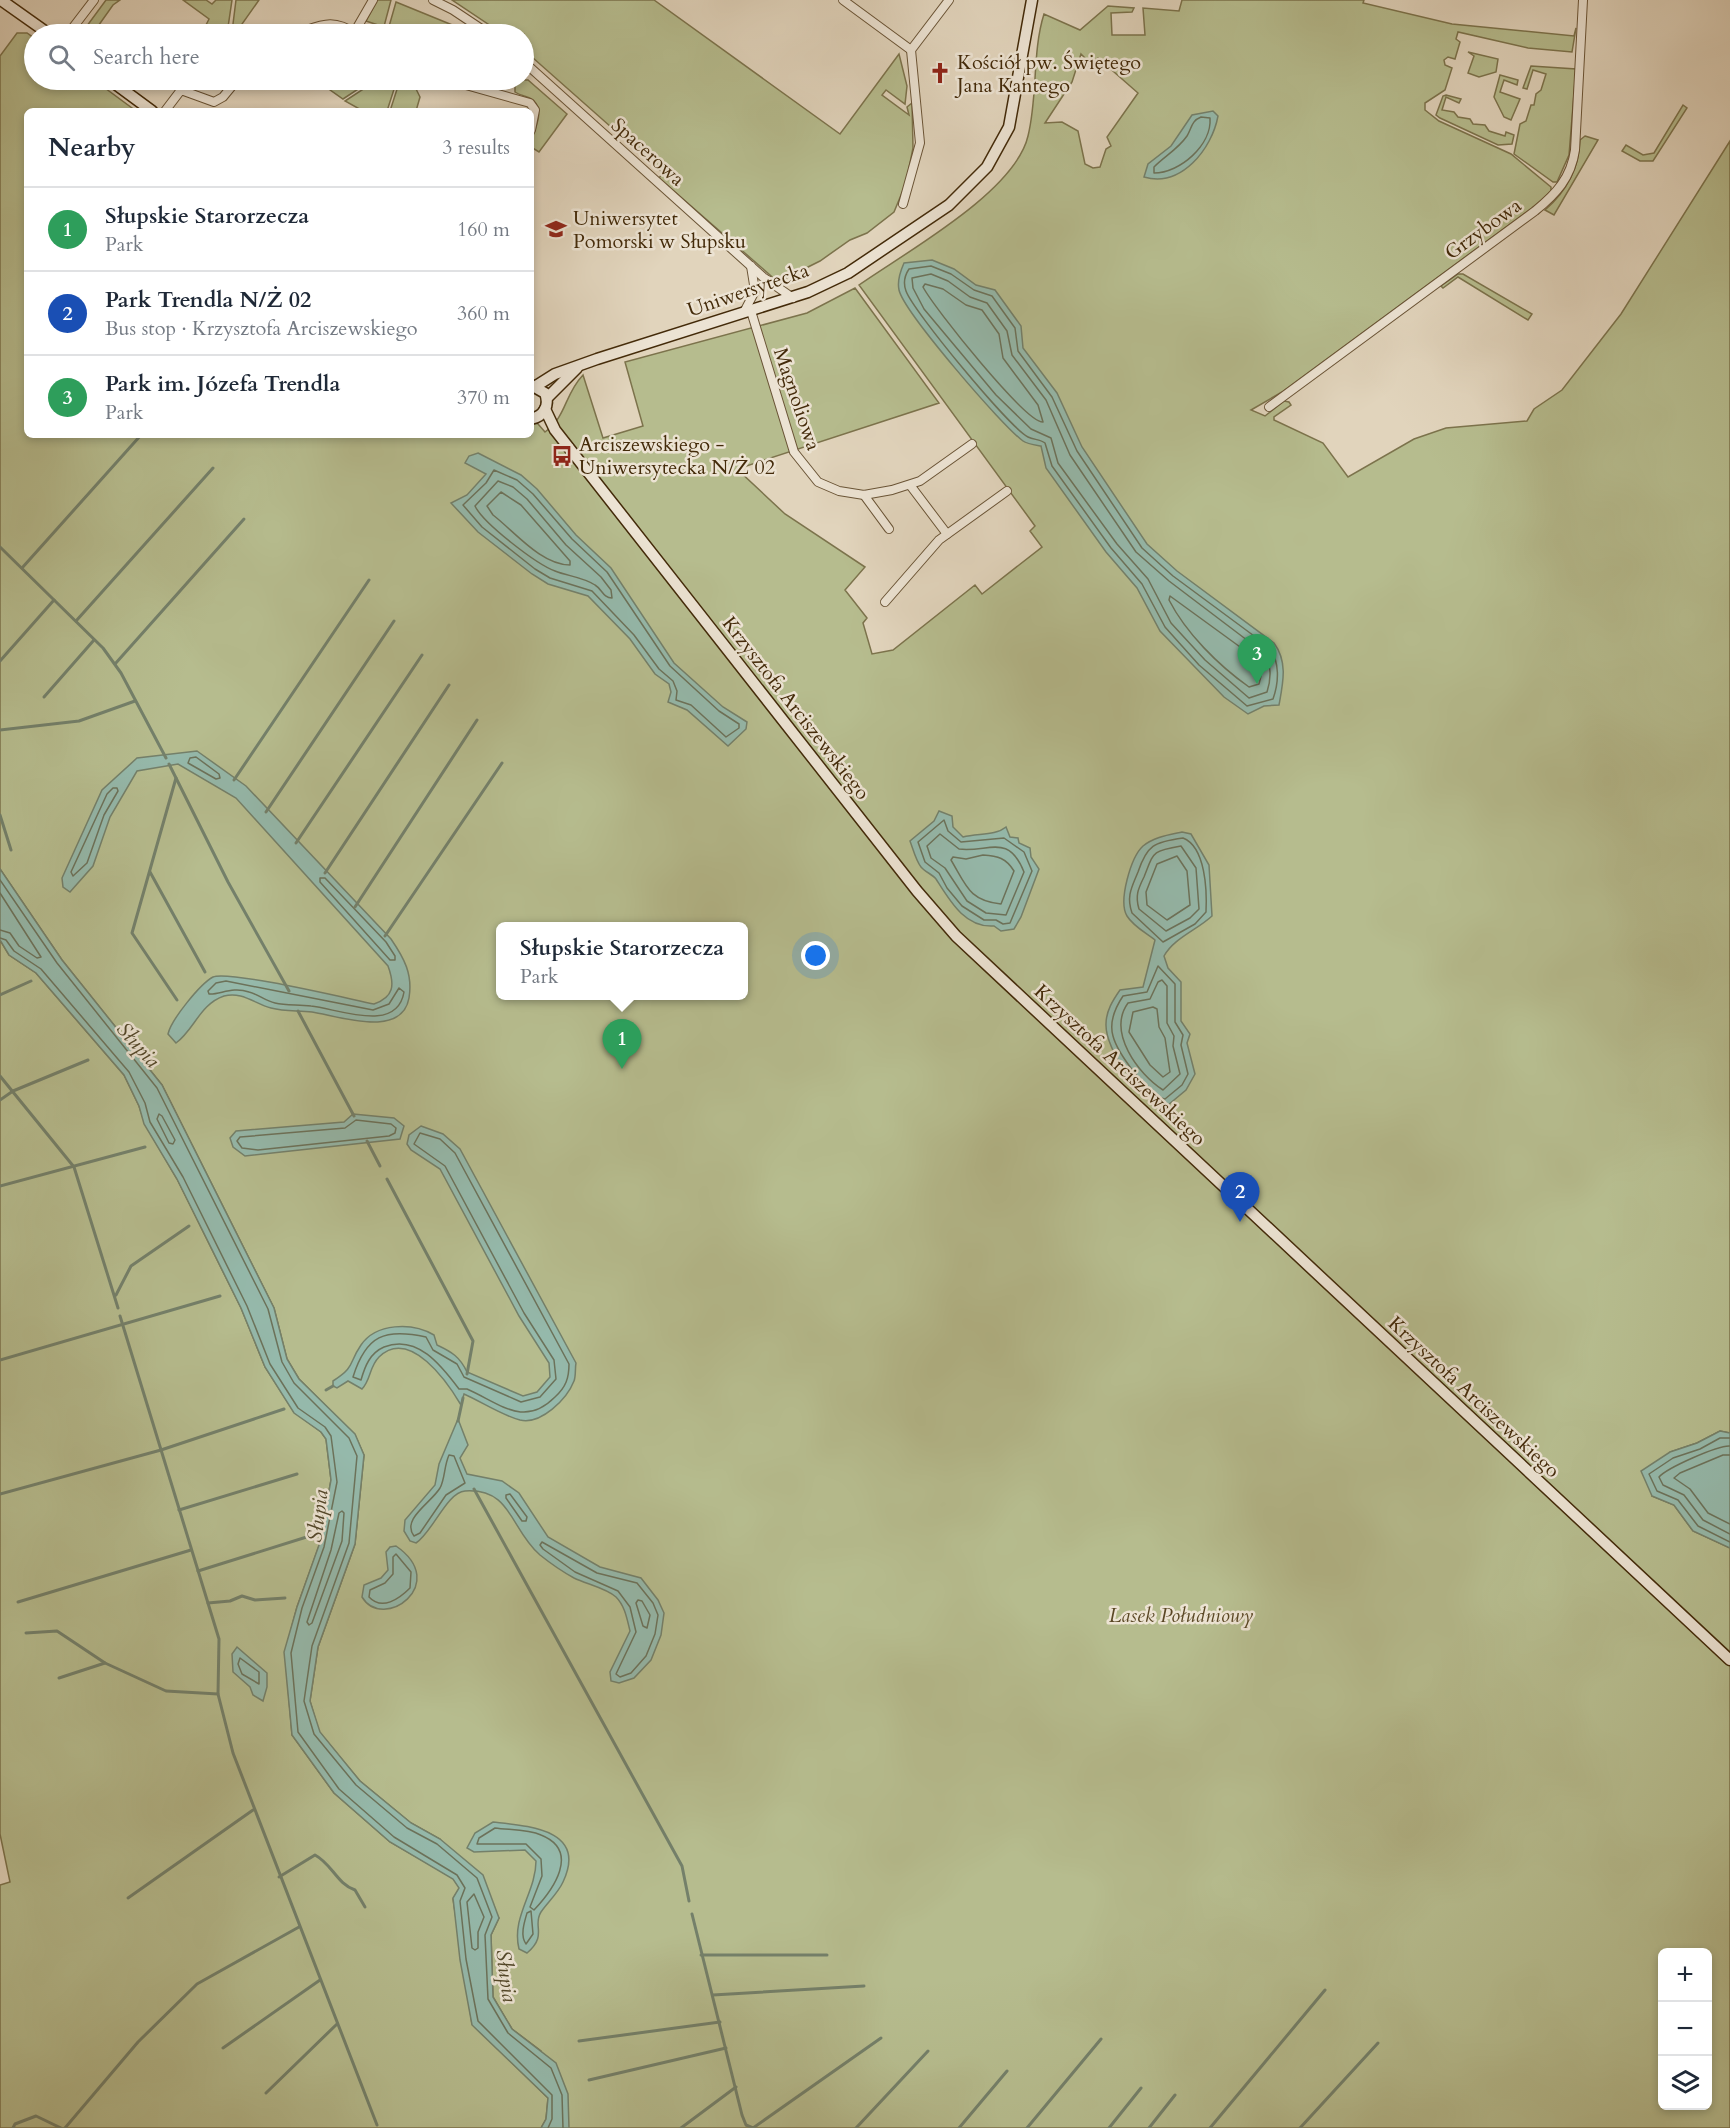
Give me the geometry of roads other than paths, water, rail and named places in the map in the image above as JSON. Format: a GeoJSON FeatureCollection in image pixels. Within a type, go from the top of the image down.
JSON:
{"type":"FeatureCollection","features":[{"type":"Feature","properties":{"kind":"street"},"geometry":{"type":"LineString","coordinates":[[1,0],[35,24]]}},
{"type":"Feature","properties":{"kind":"street"},"geometry":{"type":"LineString","coordinates":[[76,24],[94,0]]}},
{"type":"Feature","properties":{"kind":"street"},"geometry":{"type":"LineString","coordinates":[[360,24],[373,0]]}},
{"type":"Feature","properties":{"kind":"street"},"geometry":{"type":"LineString","coordinates":[[433,0],[474,24]]}},
{"type":"Feature","properties":{"kind":"street"},"geometry":{"type":"LineString","coordinates":[[843,0],[911,50]]}},
{"type":"Feature","properties":{"kind":"street"},"geometry":{"type":"LineString","coordinates":[[903,204],[915,166],[920,132],[911,50],[949,0]]}},
{"type":"Feature","properties":{"kind":"street","name":"Uniwersytecka"},"geometry":{"type":"LineString","coordinates":[[534,385],[579,365],[793,298],[848,273],[949,205],[987,166],[1000,147],[1013,115],[1032,0]]}},
{"type":"Feature","properties":{"kind":"street","name":"Grzybowa"},"geometry":{"type":"LineString","coordinates":[[1269,407],[1528,216],[1558,191],[1569,173],[1575,150],[1583,0]]}},
{"type":"Feature","properties":{"kind":"street","name":"Spacerowa"},"geometry":{"type":"LineString","coordinates":[[534,71],[751,266],[793,298]]}},
{"type":"Feature","properties":{"kind":"street"},"geometry":{"type":"LineString","coordinates":[[124,90],[148,108]]}},
{"type":"Feature","properties":{"kind":"street"},"geometry":{"type":"LineString","coordinates":[[167,108],[181,90],[214,102],[229,90]]}},
{"type":"Feature","properties":{"kind":"street"},"geometry":{"type":"LineString","coordinates":[[484,90],[530,103],[534,108]]}},
{"type":"Feature","properties":{"kind":"street"},"geometry":{"type":"LineString","coordinates":[[747,312],[755,291],[751,266]]}},
{"type":"Feature","properties":{"kind":"street","name":"Magnoliowa"},"geometry":{"type":"LineString","coordinates":[[747,312],[794,452],[818,482],[838,491],[864,495],[910,485],[930,475],[972,444]]}},
{"type":"Feature","properties":{"kind":"street","name":"Uniwersytecka"},"geometry":{"type":"LineString","coordinates":[[534,418],[579,365]]}},
{"type":"Feature","properties":{"kind":"street","name":"Krzysztofa Arciszewskiego"},"geometry":{"type":"LineString","coordinates":[[534,385],[546,404],[555,430],[884,850],[956,936],[1730,1660]]}},
{"type":"Feature","properties":{"kind":"street","name":"Krzysztofa Arciszewskiego"},"geometry":{"type":"LineString","coordinates":[[534,418],[555,430]]}},
{"type":"Feature","properties":{"kind":"street"},"geometry":{"type":"LineString","coordinates":[[910,485],[946,534]]}},
{"type":"Feature","properties":{"kind":"street"},"geometry":{"type":"LineString","coordinates":[[885,602],[933,545],[1007,491]]}},
{"type":"Feature","properties":{"kind":"street"},"geometry":{"type":"LineString","coordinates":[[864,495],[889,529]]}},
{"type":"Feature","properties":{"kind":"water"},"geometry":{"type":"Polygon","coordinates":[[[1213,111],[1218,116],[1215,129],[1202,153],[1193,163],[1170,177],[1158,179],[1144,177],[1148,164],[1171,146],[1192,115],[1213,111]]]}},
{"type":"Feature","properties":{"kind":"water"},"geometry":{"type":"Polygon","coordinates":[[[932,260],[954,269],[976,285],[995,290],[1021,326],[1023,348],[1057,393],[1082,447],[1147,544],[1177,571],[1274,643],[1283,665],[1279,705],[1264,706],[1248,714],[1224,697],[1160,631],[1137,588],[1106,552],[1046,468],[1041,446],[1025,442],[1012,431],[935,343],[905,302],[898,287],[904,263],[932,260]]]}},
{"type":"Feature","properties":{"kind":"water"},"geometry":{"type":"Polygon","coordinates":[[[478,453],[521,475],[537,489],[576,535],[611,568],[674,663],[723,707],[747,722],[746,729],[728,746],[687,710],[668,702],[671,692],[669,684],[655,674],[630,639],[588,596],[548,584],[532,574],[478,532],[451,503],[467,495],[486,474],[465,463],[469,456],[478,453]]]}},
{"type":"Feature","properties":{"kind":"water"},"geometry":{"type":"Polygon","coordinates":[[[197,751],[246,786],[391,939],[403,960],[410,981],[409,998],[404,1011],[395,1018],[382,1022],[352,1020],[312,1012],[277,1009],[231,995],[224,996],[209,1005],[176,1043],[168,1034],[174,1020],[187,1003],[213,977],[264,981],[374,1004],[386,998],[392,985],[388,966],[236,798],[178,764],[137,771],[110,817],[93,866],[70,892],[63,887],[62,878],[102,790],[137,758],[197,751]]]}},
{"type":"Feature","properties":{"kind":"water"},"geometry":{"type":"Polygon","coordinates":[[[939,811],[952,816],[953,827],[963,837],[992,833],[1006,827],[1010,837],[1018,838],[1019,843],[1030,848],[1031,857],[1039,869],[1021,917],[1014,929],[1001,931],[994,926],[975,923],[967,918],[959,912],[936,879],[919,864],[910,841],[934,821],[939,811]]]}},
{"type":"Feature","properties":{"kind":"water"},"geometry":{"type":"Polygon","coordinates":[[[1182,832],[1191,834],[1209,865],[1212,916],[1174,944],[1164,956],[1168,968],[1181,982],[1181,1021],[1190,1034],[1187,1043],[1195,1074],[1186,1090],[1168,1105],[1148,1095],[1127,1074],[1107,1035],[1106,1019],[1112,1002],[1120,990],[1143,987],[1155,940],[1130,920],[1125,909],[1125,890],[1134,859],[1143,846],[1152,840],[1182,832]]]}},
{"type":"Feature","properties":{"kind":"water"},"geometry":{"type":"Polygon","coordinates":[[[0,869],[62,960],[162,1085],[274,1308],[287,1359],[299,1379],[355,1434],[364,1455],[355,1544],[318,1647],[310,1701],[320,1732],[360,1781],[411,1823],[440,1839],[483,1875],[499,1918],[491,1935],[493,1997],[512,2029],[556,2063],[568,2094],[569,2128],[541,2128],[546,2119],[548,2098],[472,2025],[460,1960],[453,1898],[459,1888],[453,1879],[390,1842],[334,1793],[292,1735],[284,1652],[319,1545],[331,1480],[326,1439],[321,1432],[294,1413],[265,1367],[241,1308],[177,1179],[144,1124],[139,1106],[124,1075],[36,973],[9,955],[0,940],[0,869]]]}},
{"type":"Feature","properties":{"kind":"water"},"geometry":{"type":"Polygon","coordinates":[[[353,1114],[394,1118],[404,1126],[400,1139],[245,1156],[233,1147],[230,1138],[236,1131],[344,1122],[353,1114]]]}},
{"type":"Feature","properties":{"kind":"water"},"geometry":{"type":"Polygon","coordinates":[[[421,1126],[443,1134],[460,1149],[576,1363],[574,1381],[566,1395],[552,1409],[536,1419],[513,1418],[464,1394],[461,1405],[438,1372],[415,1353],[403,1349],[391,1350],[379,1357],[362,1389],[348,1381],[337,1388],[333,1386],[333,1381],[349,1368],[357,1351],[368,1338],[376,1332],[395,1327],[415,1328],[434,1335],[437,1345],[455,1356],[467,1372],[523,1396],[537,1392],[550,1377],[549,1363],[519,1316],[440,1169],[411,1150],[407,1144],[409,1135],[421,1126]]]}},
{"type":"Feature","properties":{"kind":"water"},"geometry":{"type":"Polygon","coordinates":[[[458,1419],[468,1445],[460,1458],[467,1474],[502,1481],[519,1493],[548,1537],[600,1567],[641,1578],[658,1600],[664,1613],[661,1635],[651,1660],[634,1678],[619,1683],[611,1681],[610,1672],[630,1631],[622,1604],[607,1591],[570,1576],[540,1555],[522,1534],[509,1512],[492,1496],[480,1492],[458,1493],[446,1505],[422,1538],[416,1543],[410,1541],[404,1531],[405,1520],[435,1485],[439,1464],[458,1419]]]}},
{"type":"Feature","properties":{"kind":"water"},"geometry":{"type":"Polygon","coordinates":[[[1720,1431],[1730,1433],[1730,1548],[1693,1531],[1674,1505],[1652,1496],[1641,1471],[1670,1452],[1697,1443],[1720,1431]]]}},
{"type":"Feature","properties":{"kind":"water"},"geometry":{"type":"Polygon","coordinates":[[[396,1546],[411,1561],[417,1575],[415,1588],[408,1599],[396,1606],[384,1609],[372,1606],[362,1597],[364,1585],[381,1578],[388,1570],[386,1552],[390,1547],[396,1546]]]}},
{"type":"Feature","properties":{"kind":"water"},"geometry":{"type":"Polygon","coordinates":[[[237,1647],[267,1673],[267,1687],[263,1701],[253,1695],[250,1687],[233,1672],[232,1654],[237,1647]]]}},
{"type":"Feature","properties":{"kind":"water"},"geometry":{"type":"Polygon","coordinates":[[[493,1822],[537,1829],[551,1834],[561,1841],[568,1851],[569,1864],[563,1882],[541,1912],[537,1941],[527,1953],[519,1949],[518,1926],[532,1883],[536,1861],[525,1850],[474,1852],[467,1848],[475,1833],[493,1822]]]}},
{"type":"Feature","properties":{"kind":"waterway"},"geometry":{"type":"LineString","coordinates":[[22,568],[138,438]]}},
{"type":"Feature","properties":{"kind":"waterway"},"geometry":{"type":"LineString","coordinates":[[76,621],[213,468]]}},
{"type":"Feature","properties":{"kind":"waterway"},"geometry":{"type":"LineString","coordinates":[[115,664],[244,519]]}},
{"type":"Feature","properties":{"kind":"waterway"},"geometry":{"type":"LineString","coordinates":[[0,547],[103,648],[121,673],[166,758]]}},
{"type":"Feature","properties":{"kind":"waterway"},"geometry":{"type":"LineString","coordinates":[[234,780],[369,580]]}},
{"type":"Feature","properties":{"kind":"waterway"},"geometry":{"type":"LineString","coordinates":[[0,661],[54,600]]}},
{"type":"Feature","properties":{"kind":"waterway"},"geometry":{"type":"LineString","coordinates":[[266,812],[394,621]]}},
{"type":"Feature","properties":{"kind":"waterway"},"geometry":{"type":"LineString","coordinates":[[44,697],[94,640]]}},
{"type":"Feature","properties":{"kind":"waterway"},"geometry":{"type":"LineString","coordinates":[[296,843],[422,655]]}},
{"type":"Feature","properties":{"kind":"waterway"},"geometry":{"type":"LineString","coordinates":[[325,873],[449,685]]}},
{"type":"Feature","properties":{"kind":"waterway"},"geometry":{"type":"LineString","coordinates":[[0,730],[79,721],[135,701]]}},
{"type":"Feature","properties":{"kind":"waterway"},"geometry":{"type":"LineString","coordinates":[[355,907],[477,720]]}},
{"type":"Feature","properties":{"kind":"waterway"},"geometry":{"type":"LineString","coordinates":[[385,936],[502,763]]}},
{"type":"Feature","properties":{"kind":"waterway"},"geometry":{"type":"LineString","coordinates":[[169,764],[228,882],[289,991]]}},
{"type":"Feature","properties":{"kind":"waterway"},"geometry":{"type":"LineString","coordinates":[[176,778],[132,933],[177,1000]]}},
{"type":"Feature","properties":{"kind":"waterway"},"geometry":{"type":"LineString","coordinates":[[0,815],[11,850]]}},
{"type":"Feature","properties":{"kind":"waterway"},"geometry":{"type":"LineString","coordinates":[[150,872],[205,972]]}},
{"type":"Feature","properties":{"kind":"waterway"},"geometry":{"type":"LineString","coordinates":[[0,995],[31,981]]}},
{"type":"Feature","properties":{"kind":"waterway"},"geometry":{"type":"LineString","coordinates":[[298,1011],[354,1116]]}},
{"type":"Feature","properties":{"kind":"waterway"},"geometry":{"type":"LineString","coordinates":[[0,1100],[13,1091],[88,1060]]}},
{"type":"Feature","properties":{"kind":"waterway"},"geometry":{"type":"LineString","coordinates":[[0,1076],[74,1167],[118,1308]]}},
{"type":"Feature","properties":{"kind":"waterway"},"geometry":{"type":"LineString","coordinates":[[367,1141],[380,1166]]}},
{"type":"Feature","properties":{"kind":"waterway"},"geometry":{"type":"LineString","coordinates":[[0,1186],[145,1147]]}},
{"type":"Feature","properties":{"kind":"waterway"},"geometry":{"type":"LineString","coordinates":[[387,1179],[473,1341],[467,1374]]}},
{"type":"Feature","properties":{"kind":"waterway"},"geometry":{"type":"LineString","coordinates":[[116,1295],[131,1266],[189,1226]]}},
{"type":"Feature","properties":{"kind":"waterway"},"geometry":{"type":"LineString","coordinates":[[0,1360],[220,1296]]}},
{"type":"Feature","properties":{"kind":"waterway"},"geometry":{"type":"LineString","coordinates":[[120,1316],[219,1639],[218,1694],[233,1753],[377,2125]]}},
{"type":"Feature","properties":{"kind":"waterway"},"geometry":{"type":"LineString","coordinates":[[326,1390],[333,1386]]}},
{"type":"Feature","properties":{"kind":"waterway"},"geometry":{"type":"LineString","coordinates":[[458,1421],[463,1398]]}},
{"type":"Feature","properties":{"kind":"waterway"},"geometry":{"type":"LineString","coordinates":[[0,1494],[161,1450],[284,1409]]}},
{"type":"Feature","properties":{"kind":"waterway"},"geometry":{"type":"LineString","coordinates":[[179,1510],[297,1474]]}},
{"type":"Feature","properties":{"kind":"waterway"},"geometry":{"type":"LineString","coordinates":[[474,1489],[682,1866],[689,1901]]}},
{"type":"Feature","properties":{"kind":"waterway","name":"Słupia"},"geometry":{"type":"LineString","coordinates":[[198,1571],[313,1535]]}},
{"type":"Feature","properties":{"kind":"waterway"},"geometry":{"type":"LineString","coordinates":[[18,1602],[191,1550]]}},
{"type":"Feature","properties":{"kind":"waterway"},"geometry":{"type":"LineString","coordinates":[[208,1603],[230,1601],[242,1596],[255,1600],[285,1598]]}},
{"type":"Feature","properties":{"kind":"waterway"},"geometry":{"type":"LineString","coordinates":[[26,1633],[57,1631],[105,1663],[166,1691],[218,1694]]}},
{"type":"Feature","properties":{"kind":"waterway"},"geometry":{"type":"LineString","coordinates":[[59,1678],[105,1663]]}},
{"type":"Feature","properties":{"kind":"waterway"},"geometry":{"type":"LineString","coordinates":[[128,1898],[253,1810]]}},
{"type":"Feature","properties":{"kind":"waterway"},"geometry":{"type":"LineString","coordinates":[[279,1877],[315,1855],[326,1863],[344,1883],[355,1890],[365,1907]]}},
{"type":"Feature","properties":{"kind":"waterway"},"geometry":{"type":"LineString","coordinates":[[692,1914],[742,2115],[746,2125],[753,2128]]}},
{"type":"Feature","properties":{"kind":"waterway"},"geometry":{"type":"LineString","coordinates":[[65,2128],[138,2042],[197,1984],[299,1927]]}},
{"type":"Feature","properties":{"kind":"waterway"},"geometry":{"type":"LineString","coordinates":[[701,1955],[827,1955]]}},
{"type":"Feature","properties":{"kind":"waterway"},"geometry":{"type":"LineString","coordinates":[[223,2048],[320,1980]]}},
{"type":"Feature","properties":{"kind":"waterway"},"geometry":{"type":"LineString","coordinates":[[713,1995],[864,1986]]}},
{"type":"Feature","properties":{"kind":"waterway"},"geometry":{"type":"LineString","coordinates":[[1210,2128],[1325,1990]]}},
{"type":"Feature","properties":{"kind":"waterway"},"geometry":{"type":"LineString","coordinates":[[579,2041],[720,2022]]}},
{"type":"Feature","properties":{"kind":"waterway"},"geometry":{"type":"LineString","coordinates":[[266,2093],[337,2024]]}},
{"type":"Feature","properties":{"kind":"waterway"},"geometry":{"type":"LineString","coordinates":[[753,2128],[881,2038]]}},
{"type":"Feature","properties":{"kind":"waterway"},"geometry":{"type":"LineString","coordinates":[[1027,2128],[1101,2039]]}},
{"type":"Feature","properties":{"kind":"waterway"},"geometry":{"type":"LineString","coordinates":[[1300,2128],[1378,2043]]}},
{"type":"Feature","properties":{"kind":"waterway"},"geometry":{"type":"LineString","coordinates":[[589,2080],[726,2048]]}},
{"type":"Feature","properties":{"kind":"waterway"},"geometry":{"type":"LineString","coordinates":[[856,2128],[928,2051]]}},
{"type":"Feature","properties":{"kind":"waterway"},"geometry":{"type":"LineString","coordinates":[[959,2128],[1007,2071]]}},
{"type":"Feature","properties":{"kind":"waterway"},"geometry":{"type":"LineString","coordinates":[[681,2128],[736,2087]]}},
{"type":"Feature","properties":{"kind":"waterway"},"geometry":{"type":"LineString","coordinates":[[1109,2128],[1141,2088]]}},
{"type":"Feature","properties":{"kind":"waterway"},"geometry":{"type":"LineString","coordinates":[[1149,2128],[1175,2095]]}},
{"type":"Feature","properties":{"kind":"waterway"},"geometry":{"type":"LineString","coordinates":[[13,2128],[15,2124],[36,2116],[61,2128]]}},
{"type":"Feature","properties":{"kind":"place","name":"Kościół pw. Świętego Jana Kantego"},"geometry":{"type":"Point","coordinates":[940,73]}},
{"type":"Feature","properties":{"kind":"place","name":"Uniwersytet Pomorski w Słupsku"},"geometry":{"type":"Point","coordinates":[556,229]}},
{"type":"Feature","properties":{"kind":"place","name":"Arciszewskiego - Uniwersytecka N/Ż 02"},"geometry":{"type":"Point","coordinates":[562,456]}},
{"type":"Feature","properties":{"kind":"place","name":"Park im. Józefa Trendla"},"geometry":{"type":"Point","coordinates":[1257,684]}},
{"type":"Feature","properties":{"kind":"place","name":"Słupskie Starorzecza"},"geometry":{"type":"Point","coordinates":[622,1069]}},
{"type":"Feature","properties":{"kind":"place","name":"Park Trendla N/Ż 02"},"geometry":{"type":"Point","coordinates":[1240,1222]}},
{"type":"Feature","properties":{"kind":"park label","name":"Lasek Południowy"},"geometry":{"type":"Point","coordinates":[1181,1615]}}]}
